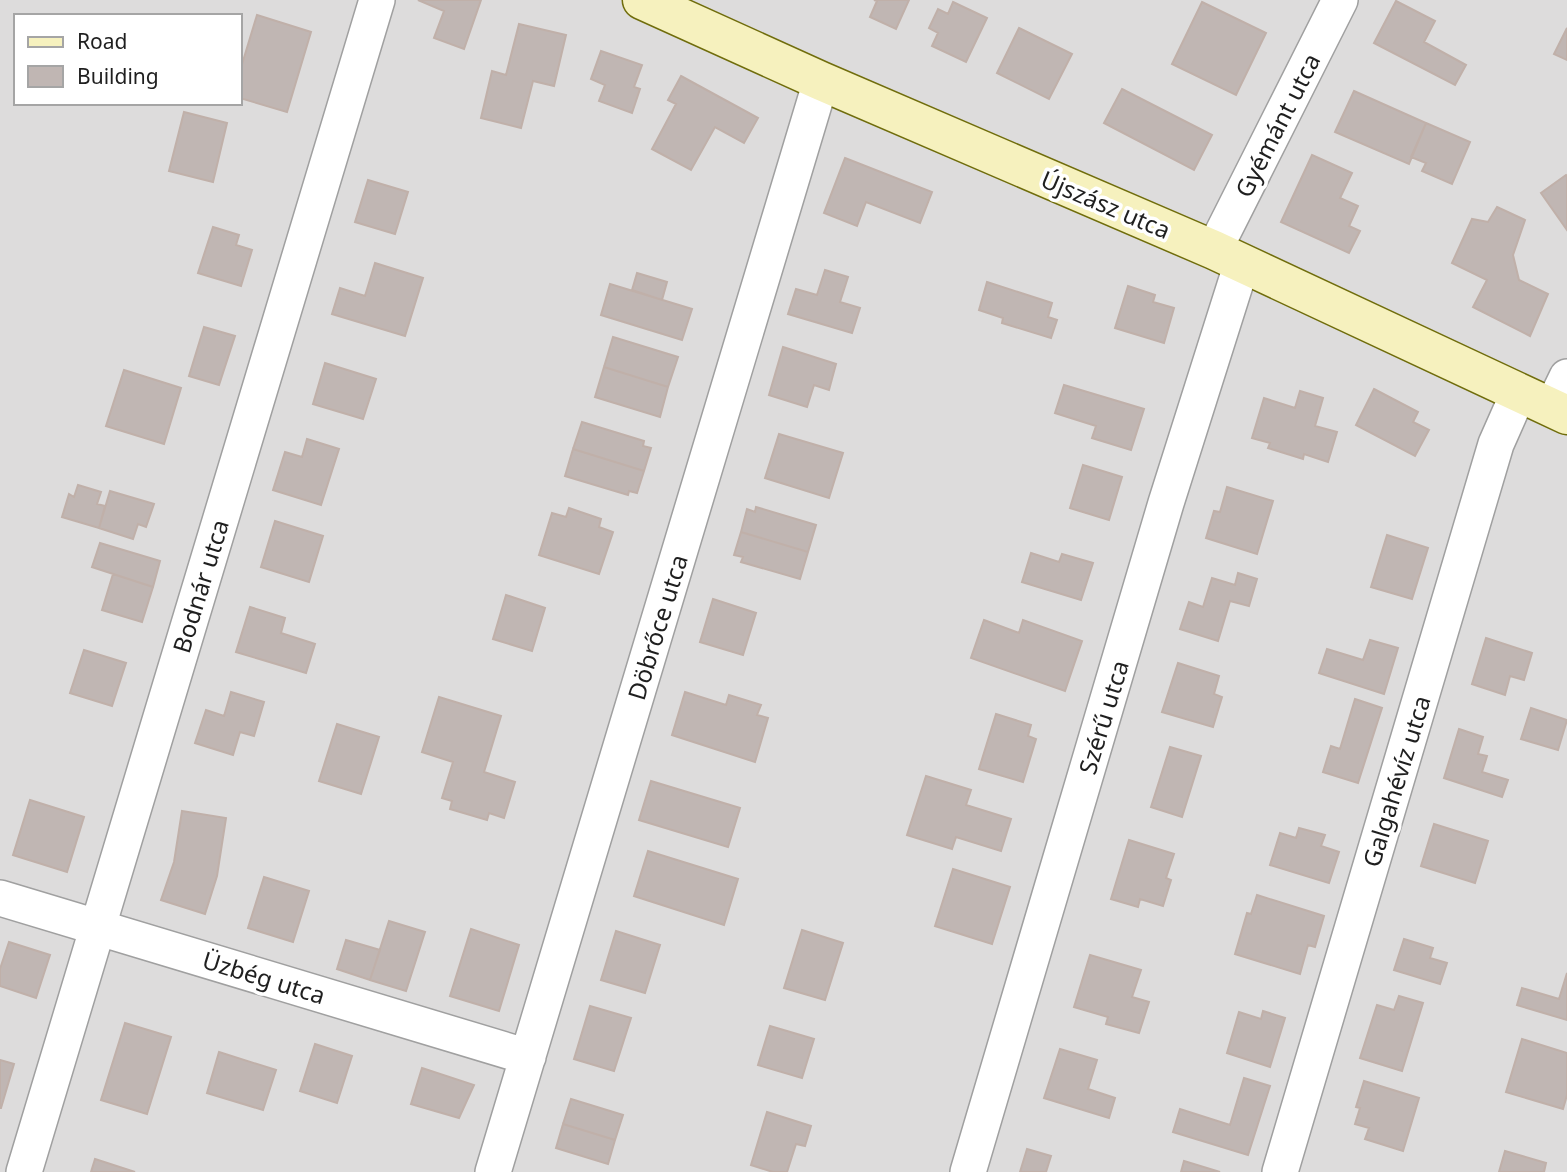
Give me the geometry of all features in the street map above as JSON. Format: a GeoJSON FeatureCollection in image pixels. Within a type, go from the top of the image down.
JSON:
{"type":"FeatureCollection","features":[{"type":"Feature","properties":{"kind":"street","name":"Bodnár utca"},"geometry":{"type":"LineString","coordinates":[[24,1172],[377,0]]}},
{"type":"Feature","properties":{"kind":"street","name":"Újszász utca"},"geometry":{"type":"LineString","coordinates":[[642,0],[821,81],[1551,398]]}},
{"type":"Feature","properties":{"kind":"street","name":"Gyémánt utca"},"geometry":{"type":"LineString","coordinates":[[1228,256],[1340,0]]}},
{"type":"Feature","properties":{"kind":"street","name":"Döbrőce utca"},"geometry":{"type":"LineString","coordinates":[[493,1172],[821,81]]}},
{"type":"Feature","properties":{"kind":"street","name":"Szérű utca"},"geometry":{"type":"LineString","coordinates":[[968,1172],[1166,503],[1228,256]]}},
{"type":"Feature","properties":{"kind":"street","name":"Galgahévíz utca"},"geometry":{"type":"LineString","coordinates":[[1280,1172],[1496,444],[1551,398]]}},
{"type":"Feature","properties":{"kind":"street","name":"Üzbég utca"},"geometry":{"type":"LineString","coordinates":[[0,898],[528,1057]]}},
{"type":"Feature","properties":{"kind":"shaded area"},"geometry":{"type":"Polygon","coordinates":[[[0,0],[1567,0],[1567,1172],[0,1172],[0,0]]]}},
{"type":"Feature","properties":{"kind":"building"},"geometry":{"type":"Polygon","coordinates":[[[418,0],[481,0],[464,49],[434,38],[444,11],[418,0]]]}},
{"type":"Feature","properties":{"kind":"building"},"geometry":{"type":"Polygon","coordinates":[[[874,0],[909,0],[896,29],[870,17],[877,1],[874,0]]]}},
{"type":"Feature","properties":{"kind":"building"},"geometry":{"type":"Polygon","coordinates":[[[1396,1],[1435,21],[1424,42],[1466,65],[1455,85],[1374,43],[1396,1]]]}},
{"type":"Feature","properties":{"kind":"building"},"geometry":{"type":"Polygon","coordinates":[[[953,2],[987,18],[966,62],[932,46],[938,33],[929,28],[938,9],[948,14],[953,2]]]}},
{"type":"Feature","properties":{"kind":"building"},"geometry":{"type":"Polygon","coordinates":[[[1202,2],[1266,33],[1236,95],[1172,64],[1202,2]]]}},
{"type":"Feature","properties":{"kind":"building"},"geometry":{"type":"Polygon","coordinates":[[[257,15],[311,32],[287,112],[242,99],[242,64],[257,15]]]}},
{"type":"Feature","properties":{"kind":"building"},"geometry":{"type":"Polygon","coordinates":[[[519,24],[566,35],[554,86],[533,81],[521,128],[481,118],[492,71],[506,75],[519,24]]]}},
{"type":"Feature","properties":{"kind":"building"},"geometry":{"type":"Polygon","coordinates":[[[1019,28],[1072,54],[1049,99],[997,73],[1019,28]]]}},
{"type":"Feature","properties":{"kind":"building"},"geometry":{"type":"Polygon","coordinates":[[[1567,28],[1567,60],[1554,54],[1567,28]]]}},
{"type":"Feature","properties":{"kind":"building"},"geometry":{"type":"Polygon","coordinates":[[[601,51],[642,65],[634,87],[640,89],[632,113],[599,101],[605,85],[591,79],[601,51]]]}},
{"type":"Feature","properties":{"kind":"building"},"geometry":{"type":"Polygon","coordinates":[[[681,76],[758,118],[744,143],[715,127],[691,170],[652,149],[676,104],[668,100],[681,76]]]}},
{"type":"Feature","properties":{"kind":"building"},"geometry":{"type":"Polygon","coordinates":[[[1122,89],[1212,135],[1194,170],[1104,123],[1122,89]]]}},
{"type":"Feature","properties":{"kind":"building"},"geometry":{"type":"Polygon","coordinates":[[[1354,91],[1426,123],[1409,164],[1335,132],[1354,91]]]}},
{"type":"Feature","properties":{"kind":"building"},"geometry":{"type":"Polygon","coordinates":[[[184,112],[227,123],[213,182],[169,171],[184,112]]]}},
{"type":"Feature","properties":{"kind":"building"},"geometry":{"type":"Polygon","coordinates":[[[1426,123],[1470,142],[1452,184],[1422,171],[1426,163],[1411,157],[1426,123]]]}},
{"type":"Feature","properties":{"kind":"building"},"geometry":{"type":"Polygon","coordinates":[[[1312,155],[1352,173],[1340,198],[1358,206],[1349,226],[1360,231],[1349,253],[1281,222],[1312,155]]]}},
{"type":"Feature","properties":{"kind":"building"},"geometry":{"type":"Polygon","coordinates":[[[845,158],[932,192],[920,223],[866,202],[857,226],[824,213],[845,158]]]}},
{"type":"Feature","properties":{"kind":"building"},"geometry":{"type":"Polygon","coordinates":[[[1567,176],[1567,230],[1541,193],[1567,176]]]}},
{"type":"Feature","properties":{"kind":"building"},"geometry":{"type":"Polygon","coordinates":[[[368,180],[408,192],[395,234],[355,222],[368,180]]]}},
{"type":"Feature","properties":{"kind":"building"},"geometry":{"type":"Polygon","coordinates":[[[1497,207],[1525,220],[1513,255],[1519,280],[1548,294],[1530,336],[1473,307],[1487,280],[1452,263],[1472,219],[1488,222],[1497,207]]]}},
{"type":"Feature","properties":{"kind":"building"},"geometry":{"type":"Polygon","coordinates":[[[213,227],[239,235],[236,245],[252,250],[241,286],[198,273],[213,227]]]}},
{"type":"Feature","properties":{"kind":"building"},"geometry":{"type":"Polygon","coordinates":[[[375,263],[423,278],[405,336],[332,314],[340,288],[365,296],[375,263]]]}},
{"type":"Feature","properties":{"kind":"building"},"geometry":{"type":"Polygon","coordinates":[[[825,270],[848,277],[840,302],[860,308],[852,333],[788,314],[796,289],[817,295],[825,270]]]}},
{"type":"Feature","properties":{"kind":"building"},"geometry":{"type":"Polygon","coordinates":[[[637,273],[667,282],[662,300],[632,290],[637,273]]]}},
{"type":"Feature","properties":{"kind":"building"},"geometry":{"type":"Polygon","coordinates":[[[987,282],[1052,303],[1048,317],[1057,320],[1051,338],[1002,323],[1003,318],[979,310],[987,282]]]}},
{"type":"Feature","properties":{"kind":"building"},"geometry":{"type":"Polygon","coordinates":[[[610,284],[692,309],[682,340],[601,315],[610,284]]]}},
{"type":"Feature","properties":{"kind":"building"},"geometry":{"type":"Polygon","coordinates":[[[1128,286],[1155,295],[1153,302],[1174,308],[1164,343],[1115,328],[1128,286]]]}},
{"type":"Feature","properties":{"kind":"building"},"geometry":{"type":"Polygon","coordinates":[[[204,327],[235,336],[219,385],[189,376],[204,327]]]}},
{"type":"Feature","properties":{"kind":"building"},"geometry":{"type":"Polygon","coordinates":[[[613,337],[678,357],[668,387],[604,367],[613,337]]]}},
{"type":"Feature","properties":{"kind":"building"},"geometry":{"type":"Polygon","coordinates":[[[783,347],[836,364],[829,390],[814,385],[807,407],[769,395],[783,347]]]}},
{"type":"Feature","properties":{"kind":"building"},"geometry":{"type":"Polygon","coordinates":[[[325,363],[376,379],[363,419],[313,404],[325,363]]]}},
{"type":"Feature","properties":{"kind":"building"},"geometry":{"type":"Polygon","coordinates":[[[604,367],[668,387],[660,417],[595,397],[604,367]]]}},
{"type":"Feature","properties":{"kind":"building"},"geometry":{"type":"Polygon","coordinates":[[[124,370],[181,388],[164,444],[106,426],[124,370]]]}},
{"type":"Feature","properties":{"kind":"building"},"geometry":{"type":"Polygon","coordinates":[[[1064,385],[1144,409],[1131,450],[1092,438],[1096,426],[1055,413],[1064,385]]]}},
{"type":"Feature","properties":{"kind":"building"},"geometry":{"type":"Polygon","coordinates":[[[1374,389],[1418,412],[1413,422],[1429,430],[1415,456],[1356,425],[1374,389]]]}},
{"type":"Feature","properties":{"kind":"building"},"geometry":{"type":"Polygon","coordinates":[[[1300,391],[1323,398],[1315,426],[1337,432],[1328,462],[1304,454],[1303,459],[1268,448],[1270,443],[1252,438],[1264,398],[1295,408],[1300,391]]]}},
{"type":"Feature","properties":{"kind":"building"},"geometry":{"type":"Polygon","coordinates":[[[582,422],[644,441],[643,446],[651,448],[644,471],[573,449],[582,422]]]}},
{"type":"Feature","properties":{"kind":"building"},"geometry":{"type":"Polygon","coordinates":[[[779,434],[843,453],[829,498],[765,478],[779,434]]]}},
{"type":"Feature","properties":{"kind":"building"},"geometry":{"type":"Polygon","coordinates":[[[307,439],[339,449],[321,505],[273,490],[285,452],[302,457],[307,439]]]}},
{"type":"Feature","properties":{"kind":"building"},"geometry":{"type":"Polygon","coordinates":[[[573,449],[644,471],[637,493],[629,491],[628,495],[565,476],[573,449]]]}},
{"type":"Feature","properties":{"kind":"building"},"geometry":{"type":"Polygon","coordinates":[[[1083,465],[1122,477],[1109,520],[1070,508],[1083,465]]]}},
{"type":"Feature","properties":{"kind":"building"},"geometry":{"type":"Polygon","coordinates":[[[78,485],[101,492],[97,504],[105,506],[99,528],[62,517],[69,494],[74,497],[78,485]]]}},
{"type":"Feature","properties":{"kind":"building"},"geometry":{"type":"Polygon","coordinates":[[[1227,487],[1273,501],[1257,554],[1206,538],[1214,511],[1220,512],[1227,487]]]}},
{"type":"Feature","properties":{"kind":"building"},"geometry":{"type":"Polygon","coordinates":[[[110,491],[154,504],[146,527],[138,524],[133,539],[99,528],[110,491]]]}},
{"type":"Feature","properties":{"kind":"building"},"geometry":{"type":"Polygon","coordinates":[[[756,507],[816,525],[808,552],[741,532],[747,509],[755,512],[756,507]]]}},
{"type":"Feature","properties":{"kind":"building"},"geometry":{"type":"Polygon","coordinates":[[[569,508],[601,519],[599,527],[613,532],[599,574],[539,555],[552,513],[566,517],[569,508]]]}},
{"type":"Feature","properties":{"kind":"building"},"geometry":{"type":"Polygon","coordinates":[[[275,521],[323,536],[309,582],[261,567],[275,521]]]}},
{"type":"Feature","properties":{"kind":"building"},"geometry":{"type":"Polygon","coordinates":[[[741,532],[808,552],[800,579],[741,562],[743,557],[734,555],[741,532]]]}},
{"type":"Feature","properties":{"kind":"building"},"geometry":{"type":"Polygon","coordinates":[[[1387,535],[1428,548],[1412,599],[1371,587],[1387,535]]]}},
{"type":"Feature","properties":{"kind":"building"},"geometry":{"type":"Polygon","coordinates":[[[100,543],[160,561],[153,587],[92,567],[100,543]]]}},
{"type":"Feature","properties":{"kind":"building"},"geometry":{"type":"Polygon","coordinates":[[[1031,553],[1059,562],[1062,554],[1093,563],[1081,600],[1022,582],[1031,553]]]}},
{"type":"Feature","properties":{"kind":"building"},"geometry":{"type":"Polygon","coordinates":[[[1238,573],[1257,579],[1249,606],[1230,601],[1218,641],[1180,629],[1189,602],[1203,607],[1212,578],[1235,585],[1238,573]]]}},
{"type":"Feature","properties":{"kind":"building"},"geometry":{"type":"Polygon","coordinates":[[[113,574],[153,587],[142,622],[102,610],[113,574]]]}},
{"type":"Feature","properties":{"kind":"building"},"geometry":{"type":"Polygon","coordinates":[[[506,595],[545,608],[532,651],[493,639],[506,595]]]}},
{"type":"Feature","properties":{"kind":"building"},"geometry":{"type":"Polygon","coordinates":[[[713,599],[756,613],[743,655],[700,642],[713,599]]]}},
{"type":"Feature","properties":{"kind":"building"},"geometry":{"type":"Polygon","coordinates":[[[250,607],[285,618],[281,633],[315,644],[306,673],[236,652],[250,607]]]}},
{"type":"Feature","properties":{"kind":"building"},"geometry":{"type":"Polygon","coordinates":[[[984,620],[1019,633],[1023,620],[1082,641],[1065,691],[971,658],[984,620]]]}},
{"type":"Feature","properties":{"kind":"building"},"geometry":{"type":"Polygon","coordinates":[[[1486,638],[1532,653],[1524,680],[1510,676],[1505,695],[1472,684],[1486,638]]]}},
{"type":"Feature","properties":{"kind":"building"},"geometry":{"type":"Polygon","coordinates":[[[1370,640],[1398,648],[1384,694],[1319,673],[1327,649],[1363,660],[1370,640]]]}},
{"type":"Feature","properties":{"kind":"building"},"geometry":{"type":"Polygon","coordinates":[[[84,650],[126,663],[112,706],[70,693],[84,650]]]}},
{"type":"Feature","properties":{"kind":"building"},"geometry":{"type":"Polygon","coordinates":[[[1178,663],[1219,676],[1214,694],[1222,697],[1213,727],[1162,712],[1178,663]]]}},
{"type":"Feature","properties":{"kind":"building"},"geometry":{"type":"Polygon","coordinates":[[[231,692],[264,702],[254,736],[240,732],[233,755],[195,743],[206,710],[224,716],[231,692]]]}},
{"type":"Feature","properties":{"kind":"building"},"geometry":{"type":"Polygon","coordinates":[[[685,692],[726,705],[729,695],[761,705],[757,715],[768,718],[755,762],[672,735],[685,692]]]}},
{"type":"Feature","properties":{"kind":"building"},"geometry":{"type":"Polygon","coordinates":[[[439,697],[501,716],[484,772],[515,782],[504,818],[489,813],[487,820],[450,809],[452,801],[442,798],[453,762],[422,752],[439,697]]]}},
{"type":"Feature","properties":{"kind":"building"},"geometry":{"type":"Polygon","coordinates":[[[1355,699],[1382,708],[1358,783],[1323,772],[1331,746],[1340,749],[1355,699]]]}},
{"type":"Feature","properties":{"kind":"building"},"geometry":{"type":"Polygon","coordinates":[[[1531,708],[1567,720],[1558,750],[1521,739],[1531,708]]]}},
{"type":"Feature","properties":{"kind":"building"},"geometry":{"type":"Polygon","coordinates":[[[996,714],[1031,725],[1028,736],[1036,739],[1023,782],[979,769],[996,714]]]}},
{"type":"Feature","properties":{"kind":"building"},"geometry":{"type":"Polygon","coordinates":[[[337,724],[379,737],[361,794],[319,781],[337,724]]]}},
{"type":"Feature","properties":{"kind":"building"},"geometry":{"type":"Polygon","coordinates":[[[1459,729],[1483,737],[1478,754],[1487,756],[1482,772],[1508,780],[1502,797],[1444,778],[1459,729]]]}},
{"type":"Feature","properties":{"kind":"building"},"geometry":{"type":"Polygon","coordinates":[[[1170,747],[1201,756],[1182,817],[1151,807],[1170,747]]]}},
{"type":"Feature","properties":{"kind":"building"},"geometry":{"type":"Polygon","coordinates":[[[926,776],[971,790],[966,805],[1011,819],[1001,851],[956,837],[952,849],[907,835],[926,776]]]}},
{"type":"Feature","properties":{"kind":"building"},"geometry":{"type":"Polygon","coordinates":[[[651,781],[740,808],[728,847],[639,820],[651,781]]]}},
{"type":"Feature","properties":{"kind":"building"},"geometry":{"type":"Polygon","coordinates":[[[30,800],[84,817],[67,872],[13,855],[30,800]]]}},
{"type":"Feature","properties":{"kind":"building"},"geometry":{"type":"Polygon","coordinates":[[[182,811],[226,818],[217,876],[205,914],[161,900],[174,862],[182,811]]]}},
{"type":"Feature","properties":{"kind":"building"},"geometry":{"type":"Polygon","coordinates":[[[1434,824],[1488,841],[1475,883],[1421,866],[1434,824]]]}},
{"type":"Feature","properties":{"kind":"building"},"geometry":{"type":"Polygon","coordinates":[[[1299,828],[1325,835],[1321,846],[1339,852],[1329,883],[1270,865],[1280,833],[1296,838],[1299,828]]]}},
{"type":"Feature","properties":{"kind":"building"},"geometry":{"type":"Polygon","coordinates":[[[1129,840],[1174,854],[1166,878],[1171,880],[1163,906],[1140,899],[1138,907],[1111,899],[1129,840]]]}},
{"type":"Feature","properties":{"kind":"building"},"geometry":{"type":"Polygon","coordinates":[[[648,851],[738,879],[724,925],[634,896],[648,851]]]}},
{"type":"Feature","properties":{"kind":"building"},"geometry":{"type":"Polygon","coordinates":[[[953,869],[1010,887],[992,944],[935,926],[953,869]]]}},
{"type":"Feature","properties":{"kind":"building"},"geometry":{"type":"Polygon","coordinates":[[[264,877],[309,891],[293,942],[248,928],[264,877]]]}},
{"type":"Feature","properties":{"kind":"building"},"geometry":{"type":"Polygon","coordinates":[[[1257,895],[1324,916],[1315,947],[1308,945],[1300,974],[1235,954],[1247,913],[1251,914],[1257,895]]]}},
{"type":"Feature","properties":{"kind":"building"},"geometry":{"type":"Polygon","coordinates":[[[389,921],[425,932],[406,991],[370,980],[389,921]]]}},
{"type":"Feature","properties":{"kind":"building"},"geometry":{"type":"Polygon","coordinates":[[[471,929],[519,945],[499,1011],[450,996],[471,929]]]}},
{"type":"Feature","properties":{"kind":"building"},"geometry":{"type":"Polygon","coordinates":[[[802,930],[843,943],[825,1000],[784,988],[802,930]]]}},
{"type":"Feature","properties":{"kind":"building"},"geometry":{"type":"Polygon","coordinates":[[[616,931],[660,945],[645,993],[601,980],[616,931]]]}},
{"type":"Feature","properties":{"kind":"building"},"geometry":{"type":"Polygon","coordinates":[[[1404,939],[1433,948],[1430,958],[1447,963],[1440,984],[1394,970],[1404,939]]]}},
{"type":"Feature","properties":{"kind":"building"},"geometry":{"type":"Polygon","coordinates":[[[346,940],[380,950],[370,980],[337,969],[346,940]]]}},
{"type":"Feature","properties":{"kind":"building"},"geometry":{"type":"Polygon","coordinates":[[[9,942],[50,955],[36,998],[0,986],[0,969],[9,942]]]}},
{"type":"Feature","properties":{"kind":"building"},"geometry":{"type":"Polygon","coordinates":[[[1090,955],[1141,970],[1132,997],[1149,1002],[1139,1033],[1106,1024],[1108,1017],[1074,1007],[1090,955]]]}},
{"type":"Feature","properties":{"kind":"building"},"geometry":{"type":"Polygon","coordinates":[[[1567,973],[1567,1020],[1517,1005],[1522,988],[1559,999],[1567,973]]]}},
{"type":"Feature","properties":{"kind":"building"},"geometry":{"type":"Polygon","coordinates":[[[1399,996],[1423,1003],[1402,1071],[1360,1058],[1377,1005],[1394,1010],[1399,996]]]}},
{"type":"Feature","properties":{"kind":"building"},"geometry":{"type":"Polygon","coordinates":[[[590,1006],[631,1018],[614,1071],[574,1059],[590,1006]]]}},
{"type":"Feature","properties":{"kind":"building"},"geometry":{"type":"Polygon","coordinates":[[[1263,1011],[1285,1018],[1270,1067],[1227,1053],[1239,1012],[1261,1019],[1263,1011]]]}},
{"type":"Feature","properties":{"kind":"building"},"geometry":{"type":"Polygon","coordinates":[[[125,1023],[171,1037],[147,1114],[101,1100],[125,1023]]]}},
{"type":"Feature","properties":{"kind":"building"},"geometry":{"type":"Polygon","coordinates":[[[770,1026],[814,1039],[802,1078],[758,1065],[770,1026]]]}},
{"type":"Feature","properties":{"kind":"building"},"geometry":{"type":"Polygon","coordinates":[[[1522,1039],[1567,1053],[1567,1095],[1563,1109],[1506,1092],[1522,1039]]]}},
{"type":"Feature","properties":{"kind":"building"},"geometry":{"type":"Polygon","coordinates":[[[315,1044],[352,1056],[337,1103],[300,1091],[315,1044]]]}},
{"type":"Feature","properties":{"kind":"building"},"geometry":{"type":"Polygon","coordinates":[[[1060,1049],[1097,1060],[1088,1089],[1115,1098],[1109,1118],[1044,1098],[1060,1049]]]}},
{"type":"Feature","properties":{"kind":"building"},"geometry":{"type":"Polygon","coordinates":[[[219,1052],[276,1070],[263,1110],[207,1093],[219,1052]]]}},
{"type":"Feature","properties":{"kind":"building"},"geometry":{"type":"Polygon","coordinates":[[[0,1060],[14,1064],[1,1108],[0,1108],[0,1060]]]}},
{"type":"Feature","properties":{"kind":"building"},"geometry":{"type":"Polygon","coordinates":[[[422,1068],[474,1085],[459,1118],[411,1104],[422,1068]]]}},
{"type":"Feature","properties":{"kind":"building"},"geometry":{"type":"Polygon","coordinates":[[[1244,1078],[1270,1086],[1248,1155],[1173,1132],[1180,1109],[1230,1125],[1244,1078]]]}},
{"type":"Feature","properties":{"kind":"building"},"geometry":{"type":"Polygon","coordinates":[[[1364,1081],[1419,1098],[1403,1151],[1365,1139],[1369,1128],[1355,1124],[1360,1108],[1356,1107],[1364,1081]]]}},
{"type":"Feature","properties":{"kind":"building"},"geometry":{"type":"Polygon","coordinates":[[[571,1099],[623,1115],[615,1140],[563,1124],[571,1099]]]}},
{"type":"Feature","properties":{"kind":"building"},"geometry":{"type":"Polygon","coordinates":[[[767,1112],[811,1126],[805,1146],[796,1144],[787,1172],[773,1172],[751,1165],[767,1112]]]}},
{"type":"Feature","properties":{"kind":"building"},"geometry":{"type":"Polygon","coordinates":[[[563,1124],[615,1140],[608,1164],[556,1148],[563,1124]]]}},
{"type":"Feature","properties":{"kind":"building"},"geometry":{"type":"Polygon","coordinates":[[[1027,1149],[1051,1156],[1046,1172],[1020,1172],[1027,1149]]]}},
{"type":"Feature","properties":{"kind":"building"},"geometry":{"type":"Polygon","coordinates":[[[1505,1151],[1546,1163],[1544,1172],[1499,1172],[1505,1151]]]}},
{"type":"Feature","properties":{"kind":"building"},"geometry":{"type":"Polygon","coordinates":[[[95,1159],[135,1172],[91,1172],[95,1159]]]}},
{"type":"Feature","properties":{"kind":"building"},"geometry":{"type":"Polygon","coordinates":[[[1184,1161],[1220,1172],[1181,1172],[1184,1161]]]}}]}
